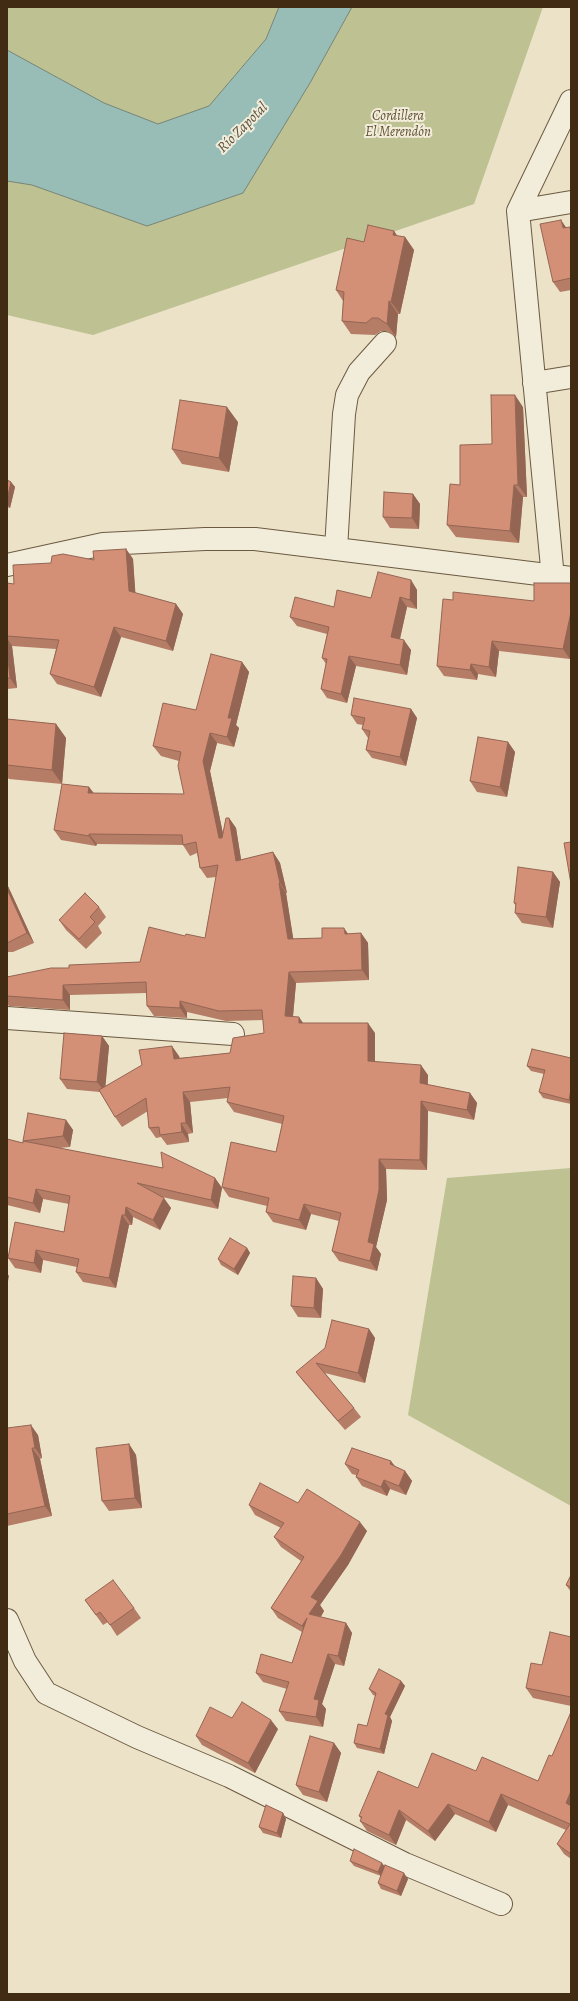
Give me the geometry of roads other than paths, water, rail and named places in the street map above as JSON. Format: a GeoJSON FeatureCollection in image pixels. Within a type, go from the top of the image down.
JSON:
{"type":"FeatureCollection","features":[{"type":"Feature","properties":{"kind":"street"},"geometry":{"type":"LineString","coordinates":[[7,565],[103,544],[205,539],[255,539],[562,578],[534,383],[518,211],[571,101]]}},
{"type":"Feature","properties":{"kind":"street"},"geometry":{"type":"LineString","coordinates":[[518,211],[571,202]]}},
{"type":"Feature","properties":{"kind":"street"},"geometry":{"type":"LineString","coordinates":[[336,549],[344,414],[347,395],[359,372],[385,343]]}},
{"type":"Feature","properties":{"kind":"street"},"geometry":{"type":"LineString","coordinates":[[534,383],[571,377]]}},
{"type":"Feature","properties":{"kind":"street"},"geometry":{"type":"LineString","coordinates":[[7,1018],[233,1034]]}},
{"type":"Feature","properties":{"kind":"street"},"geometry":{"type":"LineString","coordinates":[[7,1620],[25,1661],[46,1693],[137,1737],[229,1776],[405,1864],[501,1904]]}},
{"type":"Feature","properties":{"kind":"water","name":"Río Zapotal"},"geometry":{"type":"Polygon","coordinates":[[[279,7],[352,7],[310,83],[243,193],[147,226],[32,185],[7,181],[7,50],[104,103],[158,124],[209,106],[266,39],[279,7]]]}},
{"type":"Feature","properties":{"kind":"park label","name":"Cordillera El Merendón"},"geometry":{"type":"Point","coordinates":[398,126]}}]}
